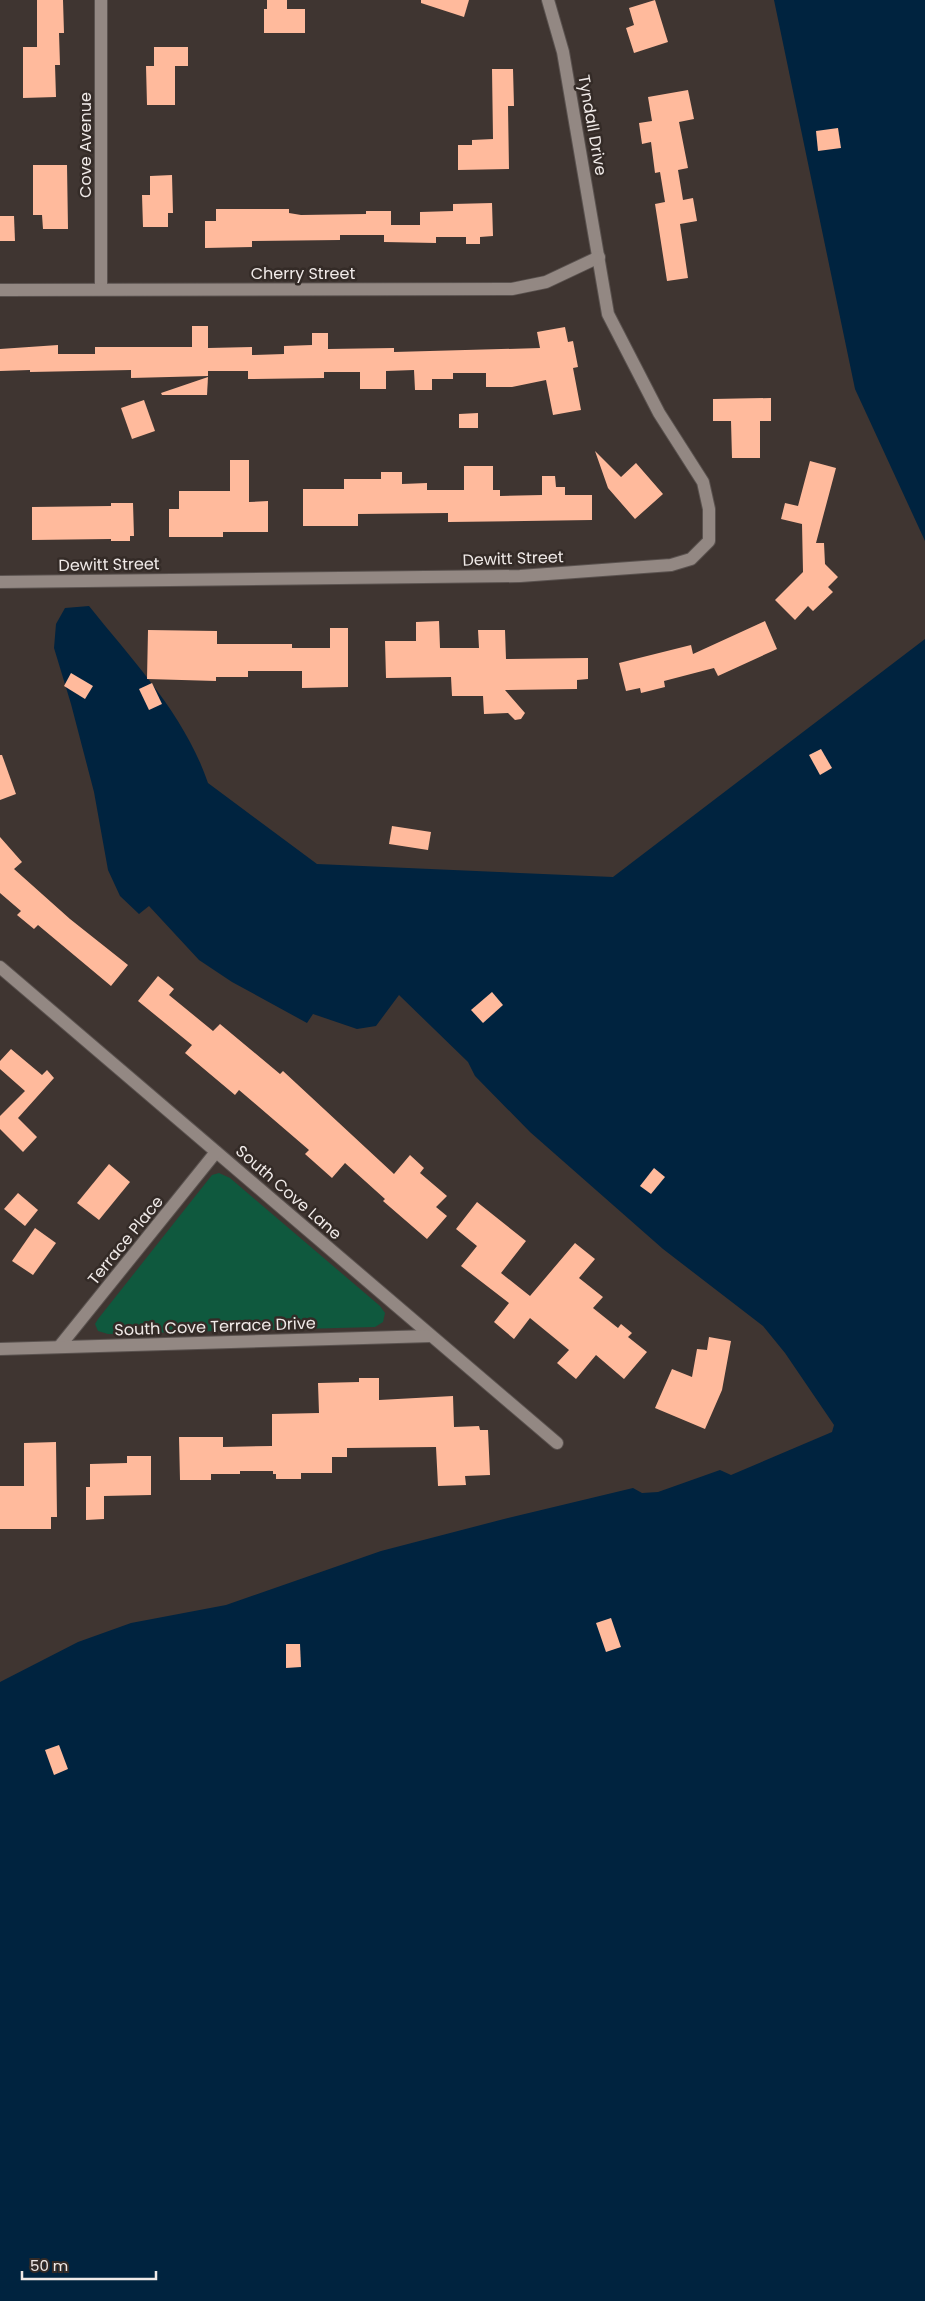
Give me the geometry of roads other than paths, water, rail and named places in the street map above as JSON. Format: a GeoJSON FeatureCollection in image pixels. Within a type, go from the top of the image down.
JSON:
{"type":"FeatureCollection","features":[{"type":"Feature","properties":{"kind":"street","name":"Cove Avenue"},"geometry":{"type":"LineString","coordinates":[[101,0],[101,289]]}},
{"type":"Feature","properties":{"kind":"street","name":"Tyndall Drive"},"geometry":{"type":"LineString","coordinates":[[548,0],[563,52],[599,257]]}},
{"type":"Feature","properties":{"kind":"street","name":"Cherry Street"},"geometry":{"type":"LineString","coordinates":[[0,290],[512,289],[546,282],[599,257]]}},
{"type":"Feature","properties":{"kind":"street","name":"Dewitt Street"},"geometry":{"type":"LineString","coordinates":[[0,582],[520,576],[671,565],[691,558],[708,541],[708,509],[703,482],[659,413],[608,314],[599,257]]}},
{"type":"Feature","properties":{"kind":"street","name":"South Cove Lane"},"geometry":{"type":"LineString","coordinates":[[0,967],[557,1442]]}},
{"type":"Feature","properties":{"kind":"street","name":"Terrace Place"},"geometry":{"type":"LineString","coordinates":[[59,1347],[216,1152]]}},
{"type":"Feature","properties":{"kind":"street","name":"South Cove Terrace Drive"},"geometry":{"type":"LineString","coordinates":[[0,1348],[431,1336]]}},
{"type":"Feature","properties":{"kind":"water"},"geometry":{"type":"Polygon","coordinates":[[[774,0],[925,0],[925,541],[855,389],[774,0]]]}},
{"type":"Feature","properties":{"kind":"water"},"geometry":{"type":"Polygon","coordinates":[[[89,606],[140,668],[172,712],[186,734],[208,783],[317,864],[613,877],[925,639],[925,2301],[0,2301],[0,1682],[78,1642],[131,1623],[226,1605],[381,1551],[504,1519],[633,1488],[642,1493],[658,1492],[720,1470],[731,1475],[832,1432],[834,1425],[785,1353],[763,1326],[663,1249],[530,1132],[475,1076],[468,1062],[399,995],[376,1026],[357,1029],[313,1014],[307,1023],[232,982],[199,960],[149,906],[139,914],[120,896],[108,870],[94,792],[54,648],[56,624],[65,608],[89,606]]]}}]}
